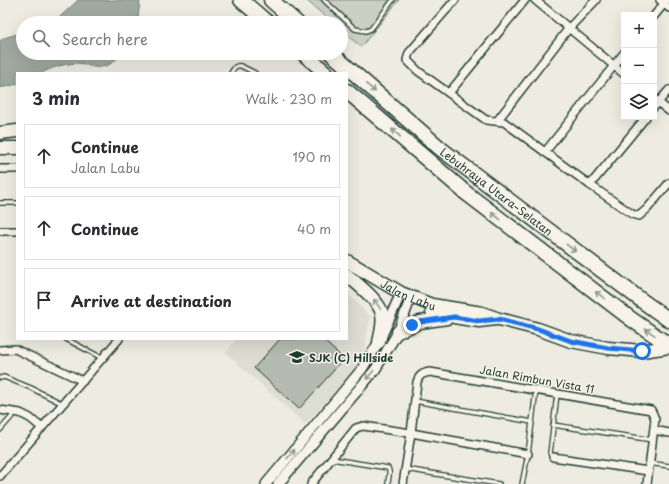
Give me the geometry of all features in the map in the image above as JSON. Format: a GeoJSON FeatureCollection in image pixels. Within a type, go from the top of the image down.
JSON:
{"type":"FeatureCollection","features":[{"type":"Feature","properties":{"kind":"highway"},"geometry":{"type":"LineString","coordinates":[[241,0],[260,16]]}},
{"type":"Feature","properties":{"kind":"highway"},"geometry":{"type":"LineString","coordinates":[[271,0],[289,16]]}},
{"type":"Feature","properties":{"kind":"highway"},"geometry":{"type":"LineString","coordinates":[[311,60],[325,72]]}},
{"type":"Feature","properties":{"kind":"highway","name":"Lebuhraya Utara–Selatan"},"geometry":{"type":"LineString","coordinates":[[339,60],[441,149],[669,320]]}},
{"type":"Feature","properties":{"kind":"highway","name":"Lebuhraya Utara–Selatan"},"geometry":{"type":"LineString","coordinates":[[348,92],[466,193],[631,319],[669,346]]}},
{"type":"Feature","properties":{"kind":"main road"},"geometry":{"type":"LineString","coordinates":[[0,132],[16,131]]}},
{"type":"Feature","properties":{"kind":"main road"},"geometry":{"type":"LineString","coordinates":[[0,148],[16,148]]}},
{"type":"Feature","properties":{"kind":"main road","name":"Jalan Labu"},"geometry":{"type":"LineString","coordinates":[[348,261],[422,310],[479,321],[499,319]]}},
{"type":"Feature","properties":{"kind":"main road","name":"Jalan Labu"},"geometry":{"type":"LineString","coordinates":[[348,270],[405,298],[432,305],[482,313],[538,329],[571,341],[608,348],[642,351],[669,346]]}},
{"type":"Feature","properties":{"kind":"main road"},"geometry":{"type":"LineString","coordinates":[[348,276],[375,300],[381,308],[383,321],[379,342]]}},
{"type":"Feature","properties":{"kind":"main road"},"geometry":{"type":"LineString","coordinates":[[398,332],[420,322],[454,317]]}},
{"type":"Feature","properties":{"kind":"street"},"geometry":{"type":"LineString","coordinates":[[455,0],[409,53],[408,60],[418,71],[486,120],[504,122],[632,214],[639,216],[647,209],[669,183]]}},
{"type":"Feature","properties":{"kind":"street"},"geometry":{"type":"LineString","coordinates":[[449,93],[525,0]]}},
{"type":"Feature","properties":{"kind":"street"},"geometry":{"type":"LineString","coordinates":[[535,0],[621,72]]}},
{"type":"Feature","properties":{"kind":"street"},"geometry":{"type":"LineString","coordinates":[[497,121],[569,28],[596,0]]}},
{"type":"Feature","properties":{"kind":"street"},"geometry":{"type":"LineString","coordinates":[[657,12],[665,3]]}},
{"type":"Feature","properties":{"kind":"street"},"geometry":{"type":"LineString","coordinates":[[545,152],[621,57]]}},
{"type":"Feature","properties":{"kind":"street"},"geometry":{"type":"LineString","coordinates":[[657,100],[669,90]]}},
{"type":"Feature","properties":{"kind":"street"},"geometry":{"type":"LineString","coordinates":[[657,103],[669,111]]}},
{"type":"Feature","properties":{"kind":"street"},"geometry":{"type":"LineString","coordinates":[[590,185],[644,120]]}},
{"type":"Feature","properties":{"kind":"street"},"geometry":{"type":"LineString","coordinates":[[0,169],[16,169]]}},
{"type":"Feature","properties":{"kind":"street"},"geometry":{"type":"LineString","coordinates":[[0,231],[16,231]]}},
{"type":"Feature","properties":{"kind":"street"},"geometry":{"type":"LineString","coordinates":[[278,484],[375,370],[398,332],[405,298]]}},
{"type":"Feature","properties":{"kind":"street"},"geometry":{"type":"LineString","coordinates":[[266,484],[362,368],[405,298]]}},
{"type":"Feature","properties":{"kind":"street"},"geometry":{"type":"LineString","coordinates":[[0,476],[119,340]]}},
{"type":"Feature","properties":{"kind":"street"},"geometry":{"type":"LineString","coordinates":[[0,350],[15,349],[83,381]]}},
{"type":"Feature","properties":{"kind":"street","name":"Jalan Rimbun Vista 11"},"geometry":{"type":"LineString","coordinates":[[414,401],[416,382],[418,378],[421,375],[430,372],[651,410],[655,419],[654,430]]}},
{"type":"Feature","properties":{"kind":"street"},"geometry":{"type":"LineString","coordinates":[[403,484],[411,433],[414,401]]}},
{"type":"Feature","properties":{"kind":"street"},"geometry":{"type":"LineString","coordinates":[[0,410],[20,413],[30,418],[42,428]]}},
{"type":"Feature","properties":{"kind":"street"},"geometry":{"type":"LineString","coordinates":[[316,423],[324,429]]}},
{"type":"Feature","properties":{"kind":"street"},"geometry":{"type":"LineString","coordinates":[[311,484],[359,426],[367,425],[528,454]]}},
{"type":"Feature","properties":{"kind":"street"},"geometry":{"type":"LineString","coordinates":[[647,484],[654,430],[669,433]]}},
{"type":"Feature","properties":{"kind":"street"},"geometry":{"type":"LineString","coordinates":[[553,457],[648,471]]}},
{"type":"Feature","properties":{"kind":"lane"},"geometry":{"type":"LineString","coordinates":[[324,0],[341,16]]}},
{"type":"Feature","properties":{"kind":"lane"},"geometry":{"type":"LineString","coordinates":[[348,22],[355,29],[366,31],[371,29],[393,0]]}},
{"type":"Feature","properties":{"kind":"lane"},"geometry":{"type":"LineString","coordinates":[[232,72],[234,67],[238,65],[253,72]]}},
{"type":"Feature","properties":{"kind":"lane"},"geometry":{"type":"LineString","coordinates":[[0,203],[16,203]]}},
{"type":"Feature","properties":{"kind":"lane"},"geometry":{"type":"LineString","coordinates":[[68,340],[103,358]]}},
{"type":"Feature","properties":{"kind":"lane"},"geometry":{"type":"LineString","coordinates":[[0,378],[4,377],[24,385],[64,404]]}},
{"type":"Feature","properties":{"kind":"lane"},"geometry":{"type":"LineString","coordinates":[[522,484],[528,454],[536,390]]}},
{"type":"Feature","properties":{"kind":"lane"},"geometry":{"type":"LineString","coordinates":[[553,457],[550,453],[557,394]]}},
{"type":"Feature","properties":{"kind":"lane"},"geometry":{"type":"LineString","coordinates":[[414,401],[532,422]]}},
{"type":"Feature","properties":{"kind":"lane"},"geometry":{"type":"LineString","coordinates":[[0,430],[15,412]]}},
{"type":"Feature","properties":{"kind":"lane"},"geometry":{"type":"LineString","coordinates":[[553,425],[653,440]]}},
{"type":"Feature","properties":{"kind":"lane"},"geometry":{"type":"LineString","coordinates":[[331,458],[388,468],[390,472],[388,484]]}},
{"type":"Feature","properties":{"kind":"lane"},"geometry":{"type":"LineString","coordinates":[[649,463],[669,466]]}},
{"type":"Feature","properties":{"kind":"lane"},"geometry":{"type":"LineString","coordinates":[[406,469],[499,484]]}},
{"type":"Feature","properties":{"kind":"shaded area"},"geometry":{"type":"Polygon","coordinates":[[[78,0],[140,0],[138,16],[61,16],[78,0]]]}},
{"type":"Feature","properties":{"kind":"shaded area"},"geometry":{"type":"Polygon","coordinates":[[[306,0],[399,0],[361,47],[348,36],[348,16],[325,16],[306,0]]]}},
{"type":"Feature","properties":{"kind":"shaded area"},"geometry":{"type":"Polygon","coordinates":[[[16,34],[16,60],[115,60],[102,67],[94,67],[76,63],[59,66],[44,72],[16,72],[16,84],[0,88],[0,41],[16,34]]]}},
{"type":"Feature","properties":{"kind":"shaded area","name":"SJK (C) Hillside"},"geometry":{"type":"Polygon","coordinates":[[[348,293],[370,317],[363,362],[305,424],[226,353],[235,340],[348,340],[348,293]]]}},
{"type":"Feature","properties":{"kind":"building"},"geometry":{"type":"Polygon","coordinates":[[[279,340],[323,340],[344,359],[299,409],[254,368],[279,340]]]}},
{"type":"Feature","properties":{"kind":"place","name":"SJK (C) Hillside"},"geometry":{"type":"Point","coordinates":[297,357]}},
{"type":"Feature","properties":{"kind":"route"},"geometry":{"type":"LineString","coordinates":[[412,325],[420,322],[454,317],[479,321],[499,319],[538,329],[571,341],[608,348],[642,351]]}}]}
